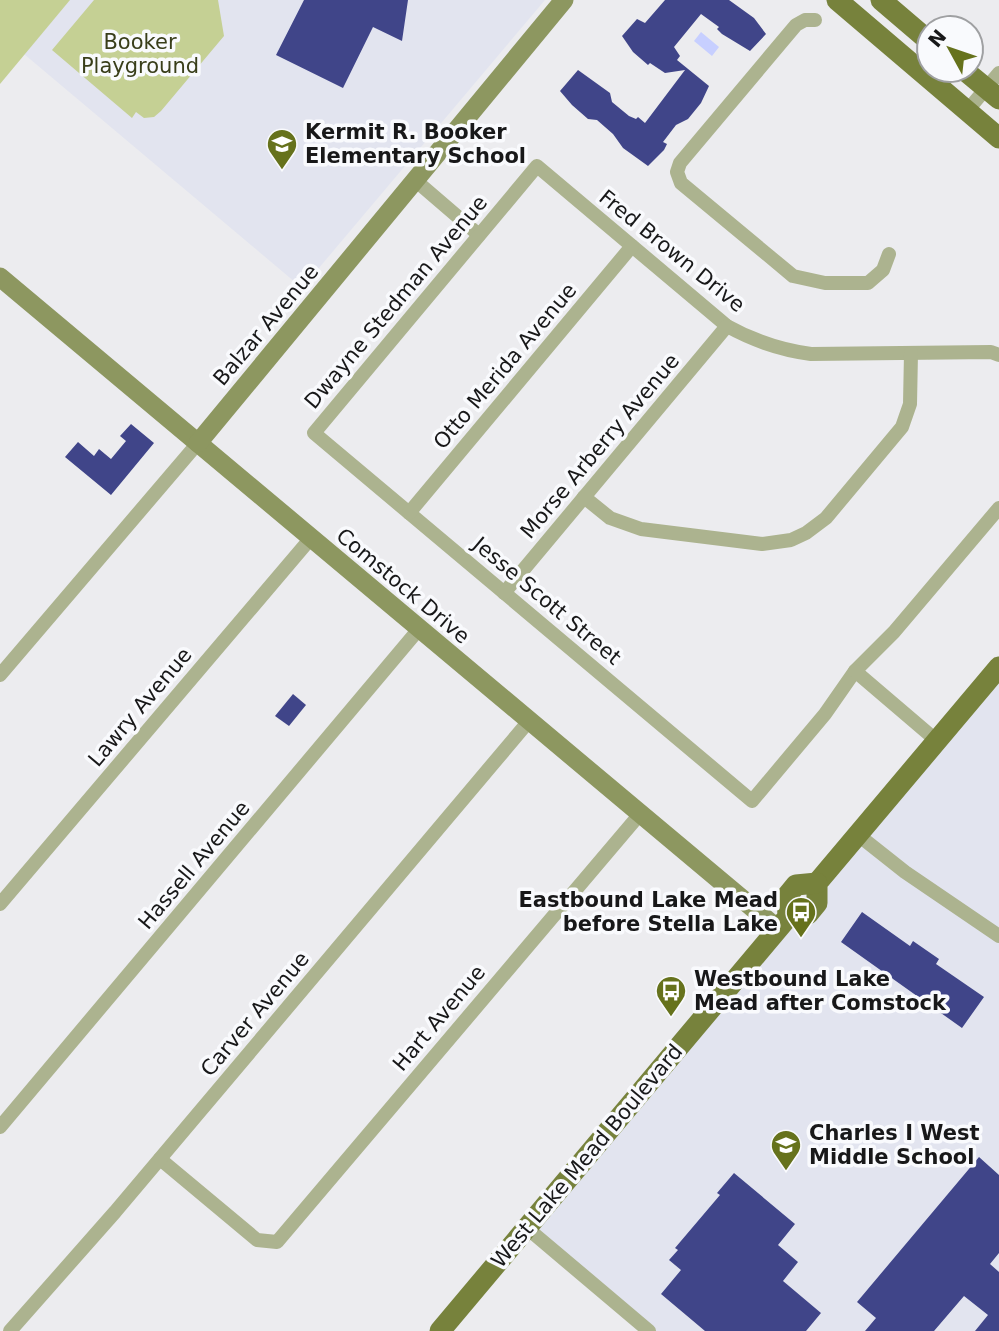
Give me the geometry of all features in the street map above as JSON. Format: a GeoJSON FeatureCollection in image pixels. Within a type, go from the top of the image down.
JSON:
{"type":"FeatureCollection","features":[{"type":"Feature","properties":{"kind":"main road"},"geometry":{"type":"LineString","coordinates":[[837,0],[999,138]]}},
{"type":"Feature","properties":{"kind":"main road"},"geometry":{"type":"LineString","coordinates":[[881,0],[915,28]]}},
{"type":"Feature","properties":{"kind":"main road","name":"West Lake Mead Boulevard"},"geometry":{"type":"LineString","coordinates":[[440,1331],[783,923],[787,896],[796,885],[817,883],[999,667]]}},
{"type":"Feature","properties":{"kind":"street","name":"Balzar Avenue"},"geometry":{"type":"LineString","coordinates":[[0,675],[198,443],[564,0]]}},
{"type":"Feature","properties":{"kind":"street"},"geometry":{"type":"LineString","coordinates":[[815,20],[805,20],[796,25],[680,163],[677,176],[681,183],[793,276],[837,284],[868,283],[883,270],[889,254]]}},
{"type":"Feature","properties":{"kind":"street"},"geometry":{"type":"LineString","coordinates":[[967,111],[995,87]]}},
{"type":"Feature","properties":{"kind":"street","name":"Dwayne Stedman Avenue"},"geometry":{"type":"LineString","coordinates":[[314,433],[537,166]]}},
{"type":"Feature","properties":{"kind":"street","name":"Fred Brown Drive"},"geometry":{"type":"LineString","coordinates":[[537,166],[727,326],[749,338],[785,351],[811,354],[991,352],[999,355]]}},
{"type":"Feature","properties":{"kind":"street"},"geometry":{"type":"LineString","coordinates":[[415,180],[479,235]]}},
{"type":"Feature","properties":{"kind":"street","name":"Otto Merida Avenue"},"geometry":{"type":"LineString","coordinates":[[410,513],[632,246]]}},
{"type":"Feature","properties":{"kind":"street","name":"Comstock Drive"},"geometry":{"type":"LineString","coordinates":[[0,277],[640,814],[783,923]]}},
{"type":"Feature","properties":{"kind":"street","name":"Morse Arberry Avenue"},"geometry":{"type":"LineString","coordinates":[[504,593],[727,326]]}},
{"type":"Feature","properties":{"kind":"street"},"geometry":{"type":"LineString","coordinates":[[584,497],[610,518],[642,529],[762,544],[799,536],[826,518],[902,427],[911,404],[911,353]]}},
{"type":"Feature","properties":{"kind":"street","name":"Jesse Scott Street"},"geometry":{"type":"LineString","coordinates":[[314,433],[752,801],[825,714],[855,671]]}},
{"type":"Feature","properties":{"kind":"street"},"geometry":{"type":"LineString","coordinates":[[937,741],[855,671],[894,632],[999,508]]}},
{"type":"Feature","properties":{"kind":"street","name":"Lawry Avenue"},"geometry":{"type":"LineString","coordinates":[[0,904],[311,538]]}},
{"type":"Feature","properties":{"kind":"street","name":"Hassell Avenue"},"geometry":{"type":"LineString","coordinates":[[0,1127],[419,629]]}},
{"type":"Feature","properties":{"kind":"street","name":"Carver Avenue"},"geometry":{"type":"LineString","coordinates":[[10,1331],[160,1160],[529,721]]}},
{"type":"Feature","properties":{"kind":"street","name":"Hart Avenue"},"geometry":{"type":"LineString","coordinates":[[160,1160],[257,1240],[277,1242],[640,814]]}},
{"type":"Feature","properties":{"kind":"street"},"geometry":{"type":"LineString","coordinates":[[857,834],[905,872],[999,936]]}},
{"type":"Feature","properties":{"kind":"street"},"geometry":{"type":"LineString","coordinates":[[527,1227],[649,1331]]}},
{"type":"Feature","properties":{"kind":"shaded area","name":"Kermit R. Booker Elementary School"},"geometry":{"type":"Polygon","coordinates":[[[70,0],[545,0],[302,288],[24,54],[70,0]]]}},
{"type":"Feature","properties":{"kind":"shaded area","name":"Charles I West Middle School"},"geometry":{"type":"Polygon","coordinates":[[[999,668],[999,1331],[649,1331],[527,1228],[999,668]]]}},
{"type":"Feature","properties":{"kind":"green space"},"geometry":{"type":"Polygon","coordinates":[[[0,0],[70,0],[0,84],[0,0]]]}},
{"type":"Feature","properties":{"kind":"green space","name":"Booker Playground"},"geometry":{"type":"Polygon","coordinates":[[[94,0],[218,0],[224,36],[161,111],[154,117],[144,118],[136,112],[132,118],[52,50],[94,0]]]}},
{"type":"Feature","properties":{"kind":"water"},"geometry":{"type":"Polygon","coordinates":[[[701,32],[719,47],[712,56],[694,41],[701,32]]]}},
{"type":"Feature","properties":{"kind":"building"},"geometry":{"type":"Polygon","coordinates":[[[304,0],[408,0],[402,41],[373,27],[343,88],[276,55],[304,0]]]}},
{"type":"Feature","properties":{"kind":"building"},"geometry":{"type":"Polygon","coordinates":[[[665,0],[729,0],[754,18],[766,34],[750,51],[722,34],[717,29],[719,27],[701,14],[674,47],[680,56],[677,60],[709,86],[701,103],[688,119],[676,125],[663,142],[667,144],[664,150],[648,166],[623,148],[613,134],[597,120],[588,119],[560,91],[578,70],[610,93],[612,102],[629,116],[636,119],[638,117],[645,123],[685,70],[665,73],[650,63],[648,65],[633,52],[622,36],[637,19],[645,23],[665,0]]]}},
{"type":"Feature","properties":{"kind":"building"},"geometry":{"type":"Polygon","coordinates":[[[131,424],[154,443],[111,495],[65,457],[78,442],[94,456],[99,449],[111,459],[126,441],[120,436],[131,424]]]}},
{"type":"Feature","properties":{"kind":"building"},"geometry":{"type":"Polygon","coordinates":[[[293,694],[306,705],[289,726],[275,716],[293,694]]]}},
{"type":"Feature","properties":{"kind":"building"},"geometry":{"type":"Polygon","coordinates":[[[862,912],[910,946],[913,941],[939,959],[936,964],[984,997],[962,1028],[841,942],[862,912]]]}},
{"type":"Feature","properties":{"kind":"building"},"geometry":{"type":"Polygon","coordinates":[[[979,1157],[999,1175],[999,1253],[990,1264],[999,1272],[999,1331],[975,1331],[988,1315],[964,1296],[934,1331],[865,1331],[876,1318],[857,1302],[979,1157]]]}},
{"type":"Feature","properties":{"kind":"building"},"geometry":{"type":"Polygon","coordinates":[[[734,1173],[795,1224],[778,1245],[798,1262],[783,1281],[821,1313],[806,1331],[705,1331],[661,1294],[681,1270],[669,1260],[678,1250],[675,1248],[720,1195],[717,1193],[734,1173]]]}},
{"type":"Feature","properties":{"kind":"place","name":"Kermit R. Booker Elementary School"},"geometry":{"type":"Point","coordinates":[282,171]}},
{"type":"Feature","properties":{"kind":"place","name":"Eastbound Lake Mead before Stella Lake"},"geometry":{"type":"Point","coordinates":[801,939]}},
{"type":"Feature","properties":{"kind":"place","name":"Westbound Lake Mead after Comstock"},"geometry":{"type":"Point","coordinates":[671,1018]}},
{"type":"Feature","properties":{"kind":"place","name":"Charles I West Middle School"},"geometry":{"type":"Point","coordinates":[786,1172]}}]}
